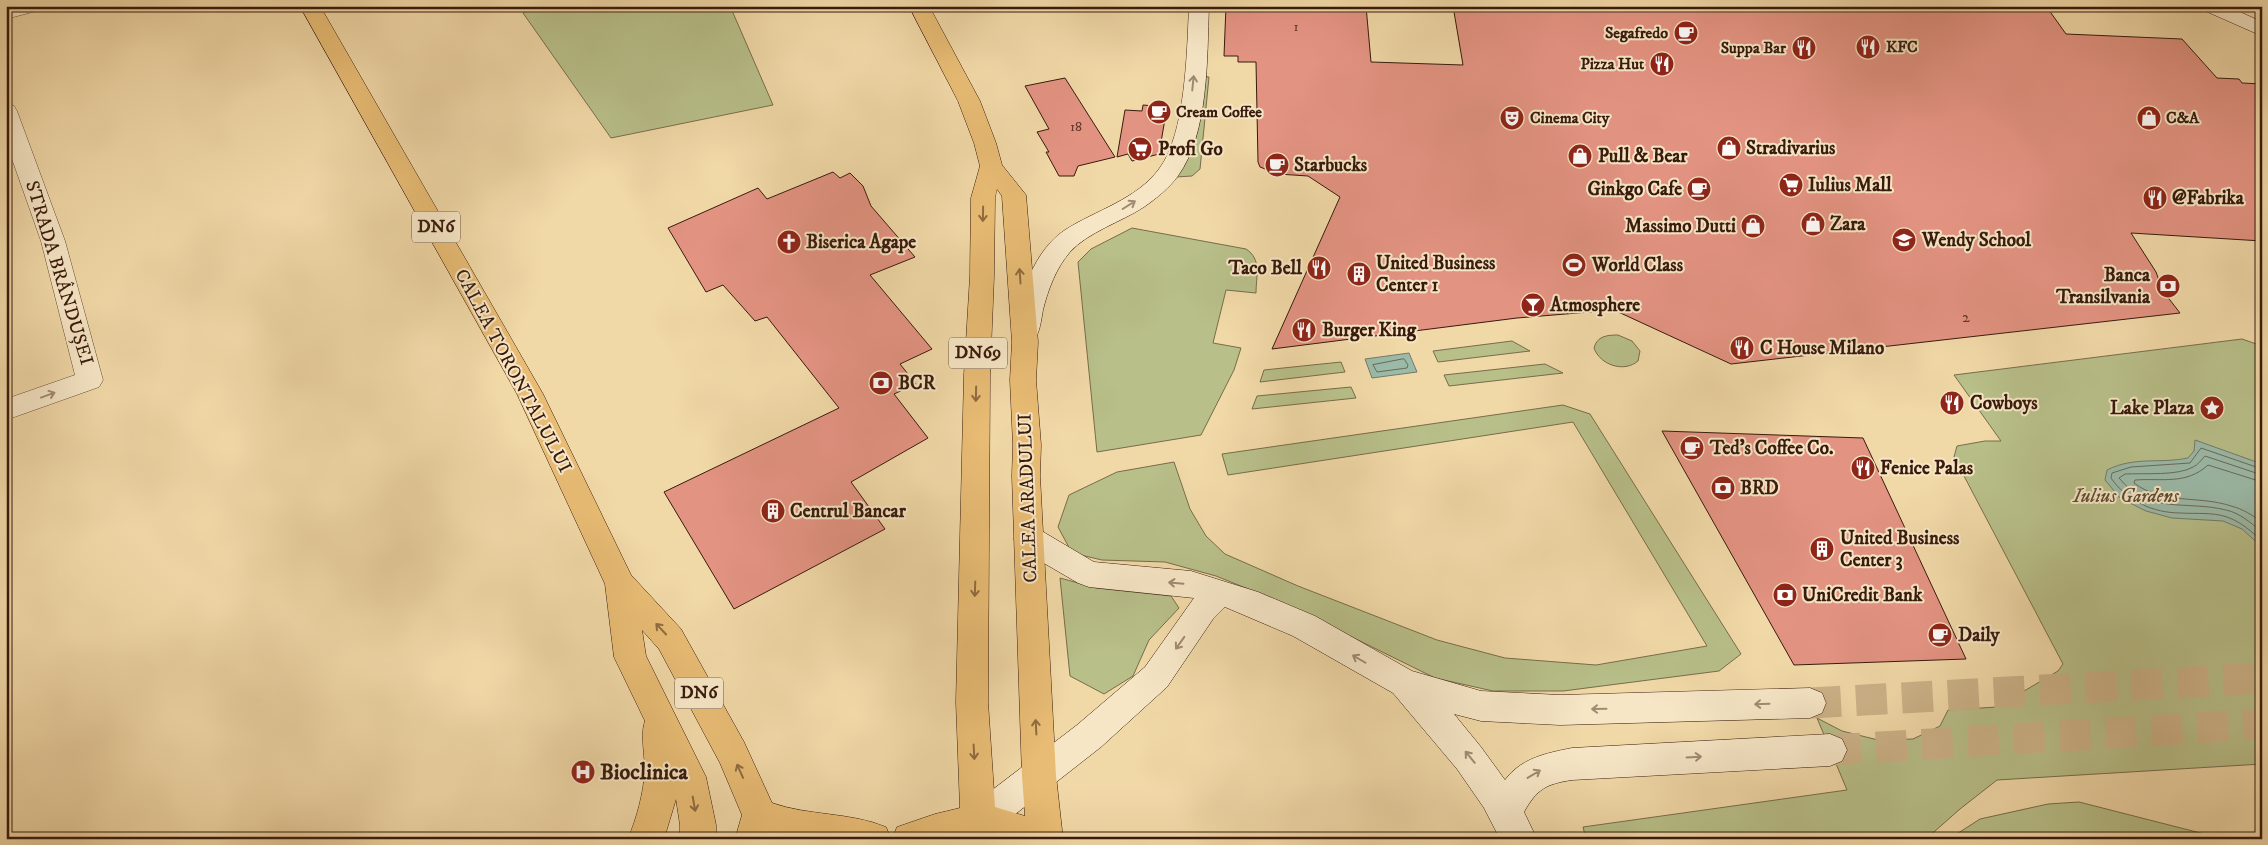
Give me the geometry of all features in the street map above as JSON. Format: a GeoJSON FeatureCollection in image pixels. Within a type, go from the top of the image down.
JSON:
{"type":"FeatureCollection","features":[{"type":"Feature","properties":{"kind":"main road","name":"CALEA TORONTALULUI"},"geometry":{"type":"LineString","coordinates":[[310,6],[530,394],[620,584],[670,639],[732,753],[756,827]]}},
{"type":"Feature","properties":{"kind":"main road","name":"CALEA ARADULUI"},"geometry":{"type":"LineString","coordinates":[[919,6],[969,100],[985,143],[991,166],[1014,195],[1025,342],[1023,380],[1038,776],[1045,839]]}},
{"type":"Feature","properties":{"kind":"main road","name":"CALEA ARADULUI"},"geometry":{"type":"LineString","coordinates":[[978,830],[972,702],[976,541],[977,375],[982,276],[983,198],[991,166]]}},
{"type":"Feature","properties":{"kind":"main road","name":"CALEA TORONTALULUI"},"geometry":{"type":"LineString","coordinates":[[620,584],[630,657],[689,777],[698,825],[698,839]]}},
{"type":"Feature","properties":{"kind":"main road","name":"DN6"},"geometry":{"type":"LineString","coordinates":[[646,839],[656,812],[662,772],[662,746],[656,711]]}},
{"type":"Feature","properties":{"kind":"main road"},"geometry":{"type":"LineString","coordinates":[[910,839],[978,830],[1002,824],[1028,833],[1033,839]]}},
{"type":"Feature","properties":{"kind":"main road","name":"DN6"},"geometry":{"type":"LineString","coordinates":[[756,827],[794,827],[873,839]]}},
{"type":"Feature","properties":{"kind":"street"},"geometry":{"type":"LineString","coordinates":[[6,13],[33,6]]}},
{"type":"Feature","properties":{"kind":"street"},"geometry":{"type":"LineString","coordinates":[[1025,342],[1029,309],[1055,253],[1070,238],[1101,222],[1142,196],[1169,172],[1182,148],[1188,124],[1199,6]]}},
{"type":"Feature","properties":{"kind":"street"},"geometry":{"type":"LineString","coordinates":[[2210,6],[2262,30]]}},
{"type":"Feature","properties":{"kind":"street"},"geometry":{"type":"LineString","coordinates":[[2254,6],[2262,10]]}},
{"type":"Feature","properties":{"kind":"street","name":"STRADA BRÂNDUȘEI"},"geometry":{"type":"LineString","coordinates":[[6,111],[53,241],[90,380],[6,410]]}},
{"type":"Feature","properties":{"kind":"street"},"geometry":{"type":"LineString","coordinates":[[1029,539],[1089,574],[1191,584],[1247,601],[1279,614],[1402,682],[1452,699],[1481,706],[1508,709],[1560,710],[1810,703]]}},
{"type":"Feature","properties":{"kind":"street"},"geometry":{"type":"LineString","coordinates":[[978,830],[1038,776],[1115,715],[1156,677],[1202,610],[1212,600],[1223,595]]}},
{"type":"Feature","properties":{"kind":"street"},"geometry":{"type":"LineString","coordinates":[[1402,682],[1442,722],[1480,770],[1512,826]]}},
{"type":"Feature","properties":{"kind":"street"},"geometry":{"type":"LineString","coordinates":[[1512,826],[1514,794],[1533,773],[1549,767],[1572,764],[1830,750]]}},
{"type":"Feature","properties":{"kind":"green space"},"geometry":{"type":"Polygon","coordinates":[[[542,6],[730,6],[773,105],[611,138],[523,13],[542,6]]]}},
{"type":"Feature","properties":{"kind":"green space"},"geometry":{"type":"Polygon","coordinates":[[[1201,76],[1209,77],[1200,169],[1192,176],[1176,177],[1201,76]]]}},
{"type":"Feature","properties":{"kind":"green space"},"geometry":{"type":"Polygon","coordinates":[[[1132,228],[1246,249],[1251,253],[1256,263],[1256,293],[1226,290],[1213,343],[1241,348],[1234,370],[1201,435],[1097,452],[1078,262],[1091,249],[1132,228]]]}},
{"type":"Feature","properties":{"kind":"green space"},"geometry":{"type":"Polygon","coordinates":[[[1618,335],[1632,341],[1640,351],[1638,361],[1632,365],[1620,367],[1607,363],[1601,359],[1594,348],[1600,339],[1606,336],[1618,335]]]}},
{"type":"Feature","properties":{"kind":"green space","name":"Iulius Gardens"},"geometry":{"type":"Polygon","coordinates":[[[2242,339],[2262,346],[2262,764],[1997,780],[1926,839],[1586,839],[1583,827],[1847,790],[1817,718],[1842,731],[1878,740],[1913,739],[1940,726],[1948,710],[1997,707],[2058,671],[2063,664],[1954,457],[1957,446],[1985,441],[2001,441],[1954,375],[2242,339]]]}},
{"type":"Feature","properties":{"kind":"green space"},"geometry":{"type":"Polygon","coordinates":[[[1512,341],[1530,351],[1438,362],[1433,351],[1512,341]]]}},
{"type":"Feature","properties":{"kind":"green space"},"geometry":{"type":"Polygon","coordinates":[[[1341,362],[1345,372],[1260,382],[1264,370],[1341,362]]]}},
{"type":"Feature","properties":{"kind":"green space"},"geometry":{"type":"Polygon","coordinates":[[[1545,364],[1563,373],[1449,386],[1444,375],[1545,364]]]}},
{"type":"Feature","properties":{"kind":"green space"},"geometry":{"type":"Polygon","coordinates":[[[1351,387],[1356,398],[1252,409],[1257,396],[1351,387]]]}},
{"type":"Feature","properties":{"kind":"green space"},"geometry":{"type":"Polygon","coordinates":[[[1563,405],[1590,414],[1741,654],[1719,671],[1563,691],[1493,691],[1435,678],[1283,603],[1216,576],[1165,562],[1102,560],[1072,553],[1058,527],[1069,495],[1117,472],[1174,462],[1190,509],[1206,536],[1225,554],[1298,586],[1437,640],[1505,658],[1596,665],[1707,646],[1573,422],[1228,475],[1222,454],[1563,405]]]}},
{"type":"Feature","properties":{"kind":"green space"},"geometry":{"type":"Polygon","coordinates":[[[1060,578],[1096,588],[1171,596],[1179,608],[1149,640],[1133,676],[1104,694],[1070,676],[1060,578]]]}},
{"type":"Feature","properties":{"kind":"green space"},"geometry":{"type":"Polygon","coordinates":[[[2079,802],[2224,839],[1949,839],[1980,819],[2048,804],[2079,802]]]}},
{"type":"Feature","properties":{"kind":"water"},"geometry":{"type":"Polygon","coordinates":[[[1409,353],[1417,372],[1372,378],[1365,359],[1409,353]]]}},
{"type":"Feature","properties":{"kind":"water"},"geometry":{"type":"Polygon","coordinates":[[[2195,440],[2262,464],[2262,547],[2242,529],[2223,521],[2172,518],[2146,511],[2120,498],[2105,480],[2107,470],[2127,463],[2188,458],[2194,451],[2195,440]]]}},
{"type":"Feature","properties":{"kind":"building","name":"Iulius Mall"},"geometry":{"type":"Polygon","coordinates":[[[1226,6],[1366,6],[1371,62],[1463,65],[1453,6],[2046,6],[2066,34],[2182,39],[2217,78],[2239,79],[2242,83],[2262,84],[2262,241],[2131,233],[2156,272],[2163,291],[2180,313],[1731,364],[1614,310],[1517,318],[1272,349],[1340,197],[1308,176],[1278,174],[1260,167],[1258,162],[1256,62],[1238,62],[1238,56],[1224,56],[1226,6]]]}},
{"type":"Feature","properties":{"kind":"building"},"geometry":{"type":"Polygon","coordinates":[[[1065,78],[1115,157],[1078,166],[1074,176],[1059,176],[1046,152],[1049,152],[1037,132],[1049,129],[1025,86],[1065,78]]]}},
{"type":"Feature","properties":{"kind":"building"},"geometry":{"type":"Polygon","coordinates":[[[1143,105],[1167,107],[1159,154],[1132,161],[1128,154],[1117,157],[1125,110],[1142,111],[1143,105]]]}},
{"type":"Feature","properties":{"kind":"building"},"geometry":{"type":"Polygon","coordinates":[[[833,172],[840,178],[850,173],[863,186],[871,206],[915,257],[870,275],[932,349],[900,364],[916,384],[894,394],[928,438],[851,482],[885,529],[734,609],[664,492],[839,408],[767,317],[755,321],[723,285],[706,292],[668,228],[758,188],[767,199],[833,172]]]}},
{"type":"Feature","properties":{"kind":"building","name":"United Business Center 3"},"geometry":{"type":"Polygon","coordinates":[[[1662,431],[1863,438],[1966,659],[1794,665],[1662,431]]]}},
{"type":"Feature","properties":{"kind":"tunnel"},"geometry":{"type":"LineString","coordinates":[[1810,703],[2262,678]]}},
{"type":"Feature","properties":{"kind":"tunnel"},"geometry":{"type":"LineString","coordinates":[[1830,750],[2262,724]]}},
{"type":"Feature","properties":{"kind":"place","name":"Segafredo"},"geometry":{"type":"Point","coordinates":[1686,33]}},
{"type":"Feature","properties":{"kind":"place","name":"KFC"},"geometry":{"type":"Point","coordinates":[1868,47]}},
{"type":"Feature","properties":{"kind":"place","name":"Suppa Bar"},"geometry":{"type":"Point","coordinates":[1804,48]}},
{"type":"Feature","properties":{"kind":"place","name":"Pizza Hut"},"geometry":{"type":"Point","coordinates":[1662,64]}},
{"type":"Feature","properties":{"kind":"place","name":"Cream Coffee"},"geometry":{"type":"Point","coordinates":[1159,112]}},
{"type":"Feature","properties":{"kind":"place","name":"Cinema City"},"geometry":{"type":"Point","coordinates":[1512,118]}},
{"type":"Feature","properties":{"kind":"place","name":"C&A"},"geometry":{"type":"Point","coordinates":[2149,118]}},
{"type":"Feature","properties":{"kind":"place","name":"Stradivarius"},"geometry":{"type":"Point","coordinates":[1729,148]}},
{"type":"Feature","properties":{"kind":"place","name":"Profi Go"},"geometry":{"type":"Point","coordinates":[1140,149]}},
{"type":"Feature","properties":{"kind":"place","name":"Pull & Bear"},"geometry":{"type":"Point","coordinates":[1580,156]}},
{"type":"Feature","properties":{"kind":"place","name":"Starbucks"},"geometry":{"type":"Point","coordinates":[1277,165]}},
{"type":"Feature","properties":{"kind":"place","name":"Iulius Mall"},"geometry":{"type":"Point","coordinates":[1791,185]}},
{"type":"Feature","properties":{"kind":"place","name":"Ginkgo Cafe"},"geometry":{"type":"Point","coordinates":[1699,189]}},
{"type":"Feature","properties":{"kind":"place","name":"@Fabrika"},"geometry":{"type":"Point","coordinates":[2155,198]}},
{"type":"Feature","properties":{"kind":"place","name":"Zara"},"geometry":{"type":"Point","coordinates":[1813,224]}},
{"type":"Feature","properties":{"kind":"place","name":"Massimo Dutti"},"geometry":{"type":"Point","coordinates":[1753,226]}},
{"type":"Feature","properties":{"kind":"place","name":"Wendy School"},"geometry":{"type":"Point","coordinates":[1904,240]}},
{"type":"Feature","properties":{"kind":"place","name":"Biserica Agape"},"geometry":{"type":"Point","coordinates":[789,242]}},
{"type":"Feature","properties":{"kind":"place","name":"World Class"},"geometry":{"type":"Point","coordinates":[1574,265]}},
{"type":"Feature","properties":{"kind":"place","name":"Taco Bell"},"geometry":{"type":"Point","coordinates":[1319,268]}},
{"type":"Feature","properties":{"kind":"place","name":"United Business Center 1"},"geometry":{"type":"Point","coordinates":[1359,274]}},
{"type":"Feature","properties":{"kind":"place","name":"Banca Transilvania"},"geometry":{"type":"Point","coordinates":[2168,286]}},
{"type":"Feature","properties":{"kind":"place","name":"Atmosphere"},"geometry":{"type":"Point","coordinates":[1533,305]}},
{"type":"Feature","properties":{"kind":"place","name":"Burger King"},"geometry":{"type":"Point","coordinates":[1304,330]}},
{"type":"Feature","properties":{"kind":"place","name":"C House Milano"},"geometry":{"type":"Point","coordinates":[1742,348]}},
{"type":"Feature","properties":{"kind":"place","name":"BCR"},"geometry":{"type":"Point","coordinates":[881,383]}},
{"type":"Feature","properties":{"kind":"place","name":"Cowboys"},"geometry":{"type":"Point","coordinates":[1952,403]}},
{"type":"Feature","properties":{"kind":"place","name":"Lake Plaza"},"geometry":{"type":"Point","coordinates":[2212,408]}},
{"type":"Feature","properties":{"kind":"place","name":"Ted's Coffee Co."},"geometry":{"type":"Point","coordinates":[1692,448]}},
{"type":"Feature","properties":{"kind":"place","name":"Fenice Palas"},"geometry":{"type":"Point","coordinates":[1863,468]}},
{"type":"Feature","properties":{"kind":"place","name":"BRD"},"geometry":{"type":"Point","coordinates":[1723,488]}},
{"type":"Feature","properties":{"kind":"place","name":"Centrul Bancar"},"geometry":{"type":"Point","coordinates":[773,511]}},
{"type":"Feature","properties":{"kind":"place","name":"United Business Center 3"},"geometry":{"type":"Point","coordinates":[1822,549]}},
{"type":"Feature","properties":{"kind":"place","name":"UniCredit Bank"},"geometry":{"type":"Point","coordinates":[1785,595]}},
{"type":"Feature","properties":{"kind":"place","name":"Daily"},"geometry":{"type":"Point","coordinates":[1940,635]}},
{"type":"Feature","properties":{"kind":"place","name":"Bioclinica"},"geometry":{"type":"Point","coordinates":[583,772]}}]}
